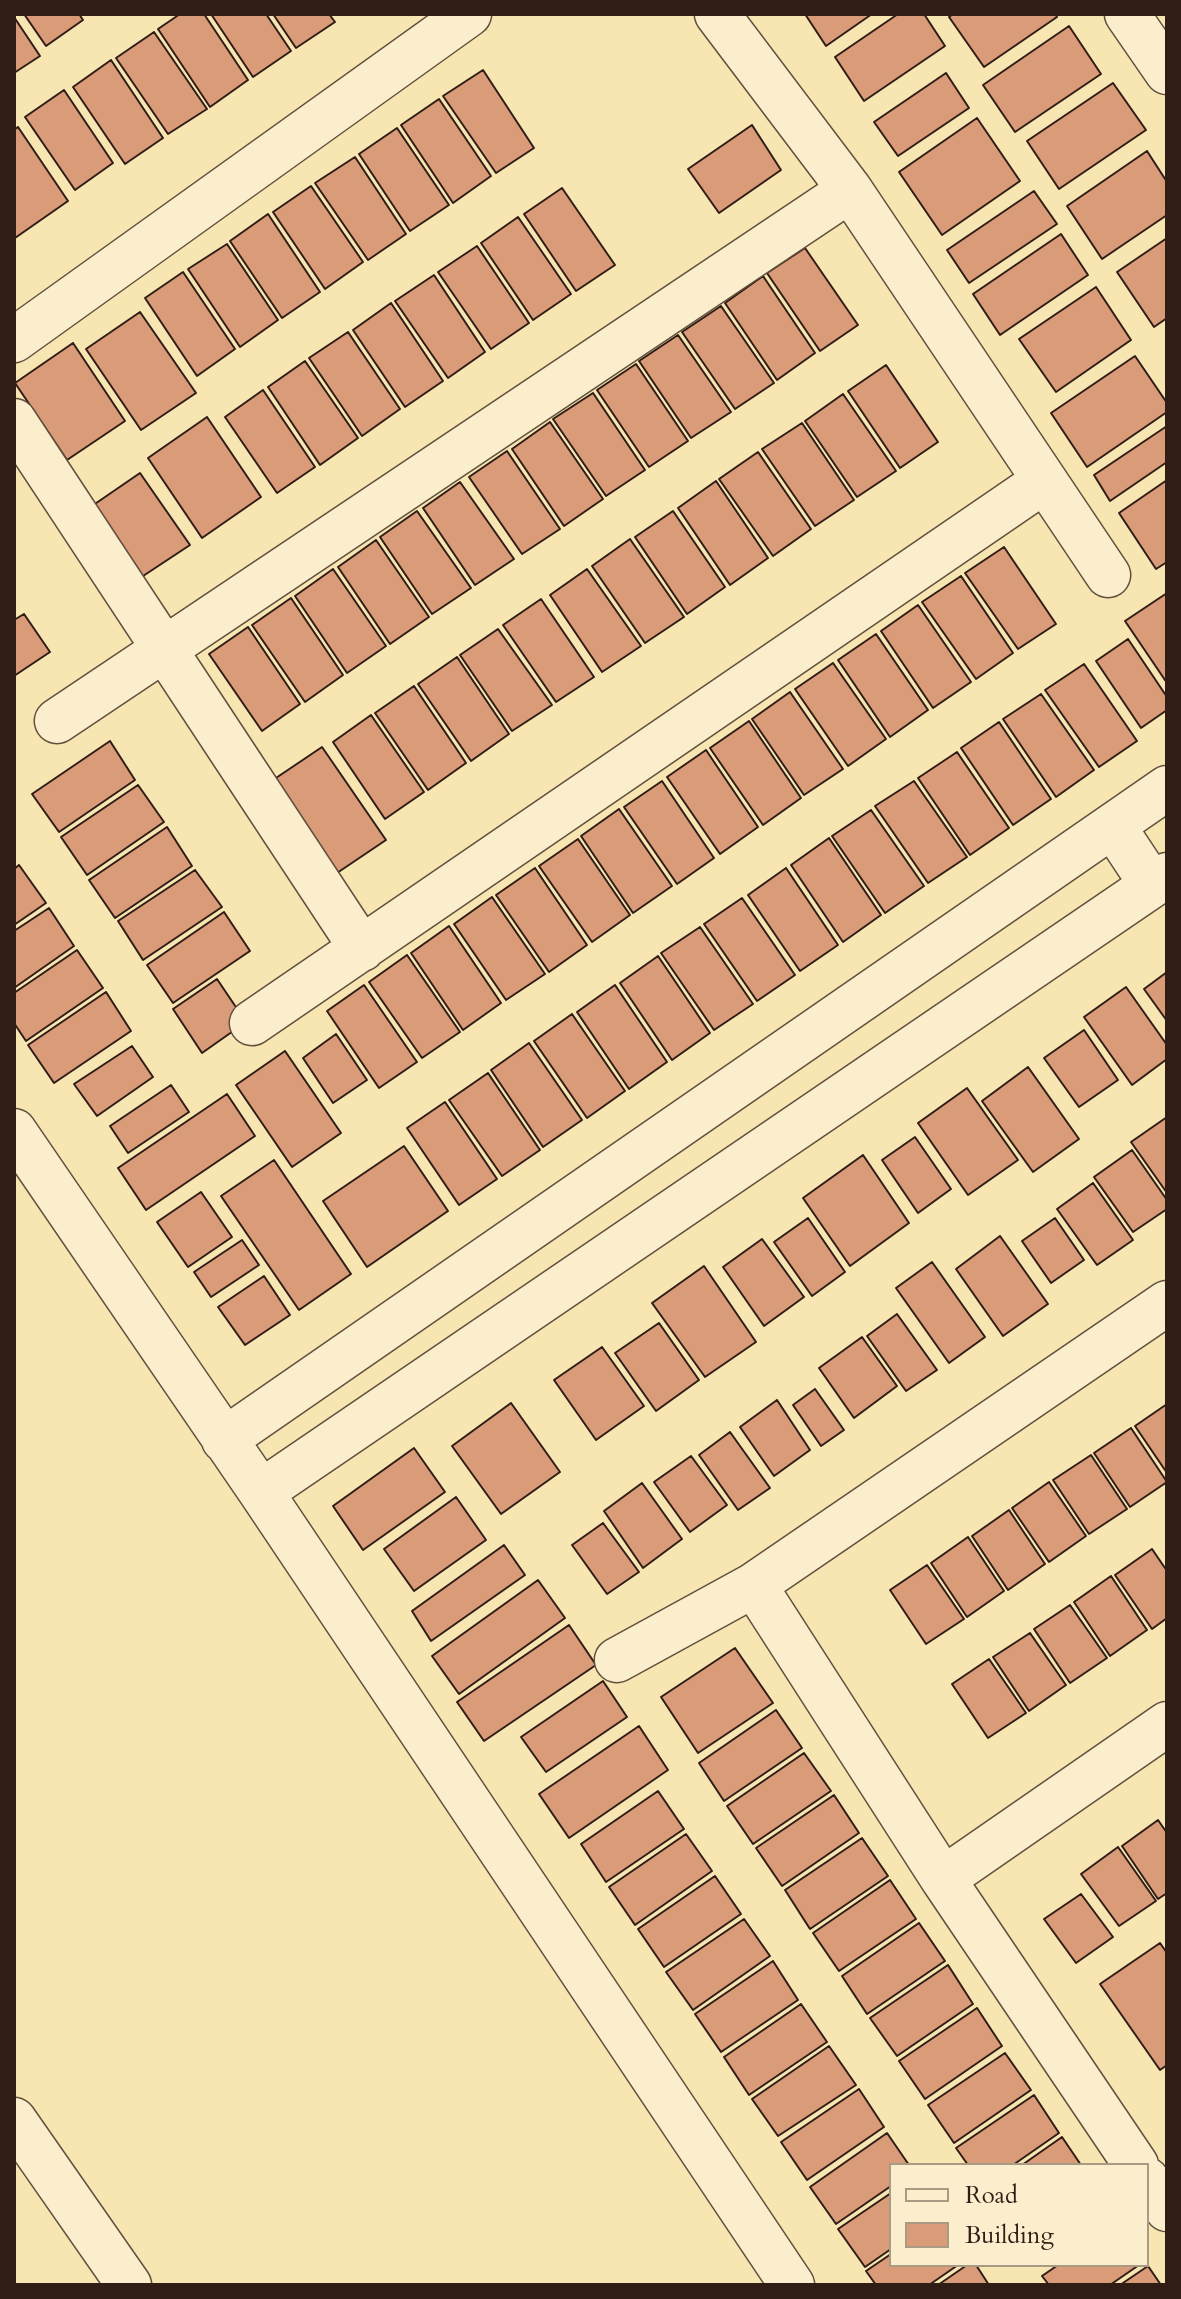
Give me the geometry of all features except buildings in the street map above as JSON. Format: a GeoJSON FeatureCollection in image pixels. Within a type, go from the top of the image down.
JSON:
{"type":"FeatureCollection","features":[{"type":"Feature","properties":{"kind":"street"},"geometry":{"type":"LineString","coordinates":[[14,340],[469,14]]}},
{"type":"Feature","properties":{"kind":"street"},"geometry":{"type":"LineString","coordinates":[[717,14],[850,190],[1108,575]]}},
{"type":"Feature","properties":{"kind":"street"},"geometry":{"type":"LineString","coordinates":[[1127,14],[1167,72]]}},
{"type":"Feature","properties":{"kind":"street"},"geometry":{"type":"LineString","coordinates":[[57,721],[850,190]]}},
{"type":"Feature","properties":{"kind":"street"},"geometry":{"type":"LineString","coordinates":[[14,421],[362,949]]}},
{"type":"Feature","properties":{"kind":"street"},"geometry":{"type":"LineString","coordinates":[[252,1023],[1044,481]]}},
{"type":"Feature","properties":{"kind":"street"},"geometry":{"type":"LineString","coordinates":[[224,1440],[1167,788]]}},
{"type":"Feature","properties":{"kind":"street"},"geometry":{"type":"LineString","coordinates":[[261,1492],[1160,880],[1113,826]]}},
{"type":"Feature","properties":{"kind":"street"},"geometry":{"type":"LineString","coordinates":[[14,1131],[261,1492],[792,2285]]}},
{"type":"Feature","properties":{"kind":"street"},"geometry":{"type":"LineString","coordinates":[[617,1660],[754,1585],[1167,1303]]}},
{"type":"Feature","properties":{"kind":"street"},"geometry":{"type":"LineString","coordinates":[[754,1585],[943,1879],[1135,2163]]}},
{"type":"Feature","properties":{"kind":"street"},"geometry":{"type":"LineString","coordinates":[[943,1879],[1167,1724]]}},
{"type":"Feature","properties":{"kind":"street"},"geometry":{"type":"LineString","coordinates":[[14,2120],[129,2285]]}},
{"type":"Feature","properties":{"kind":"street"},"geometry":{"type":"LineString","coordinates":[[1149,2163],[1167,2151]]}},
{"type":"Feature","properties":{"kind":"street"},"geometry":{"type":"LineString","coordinates":[[1149,2183],[1167,2209]]}}]}
